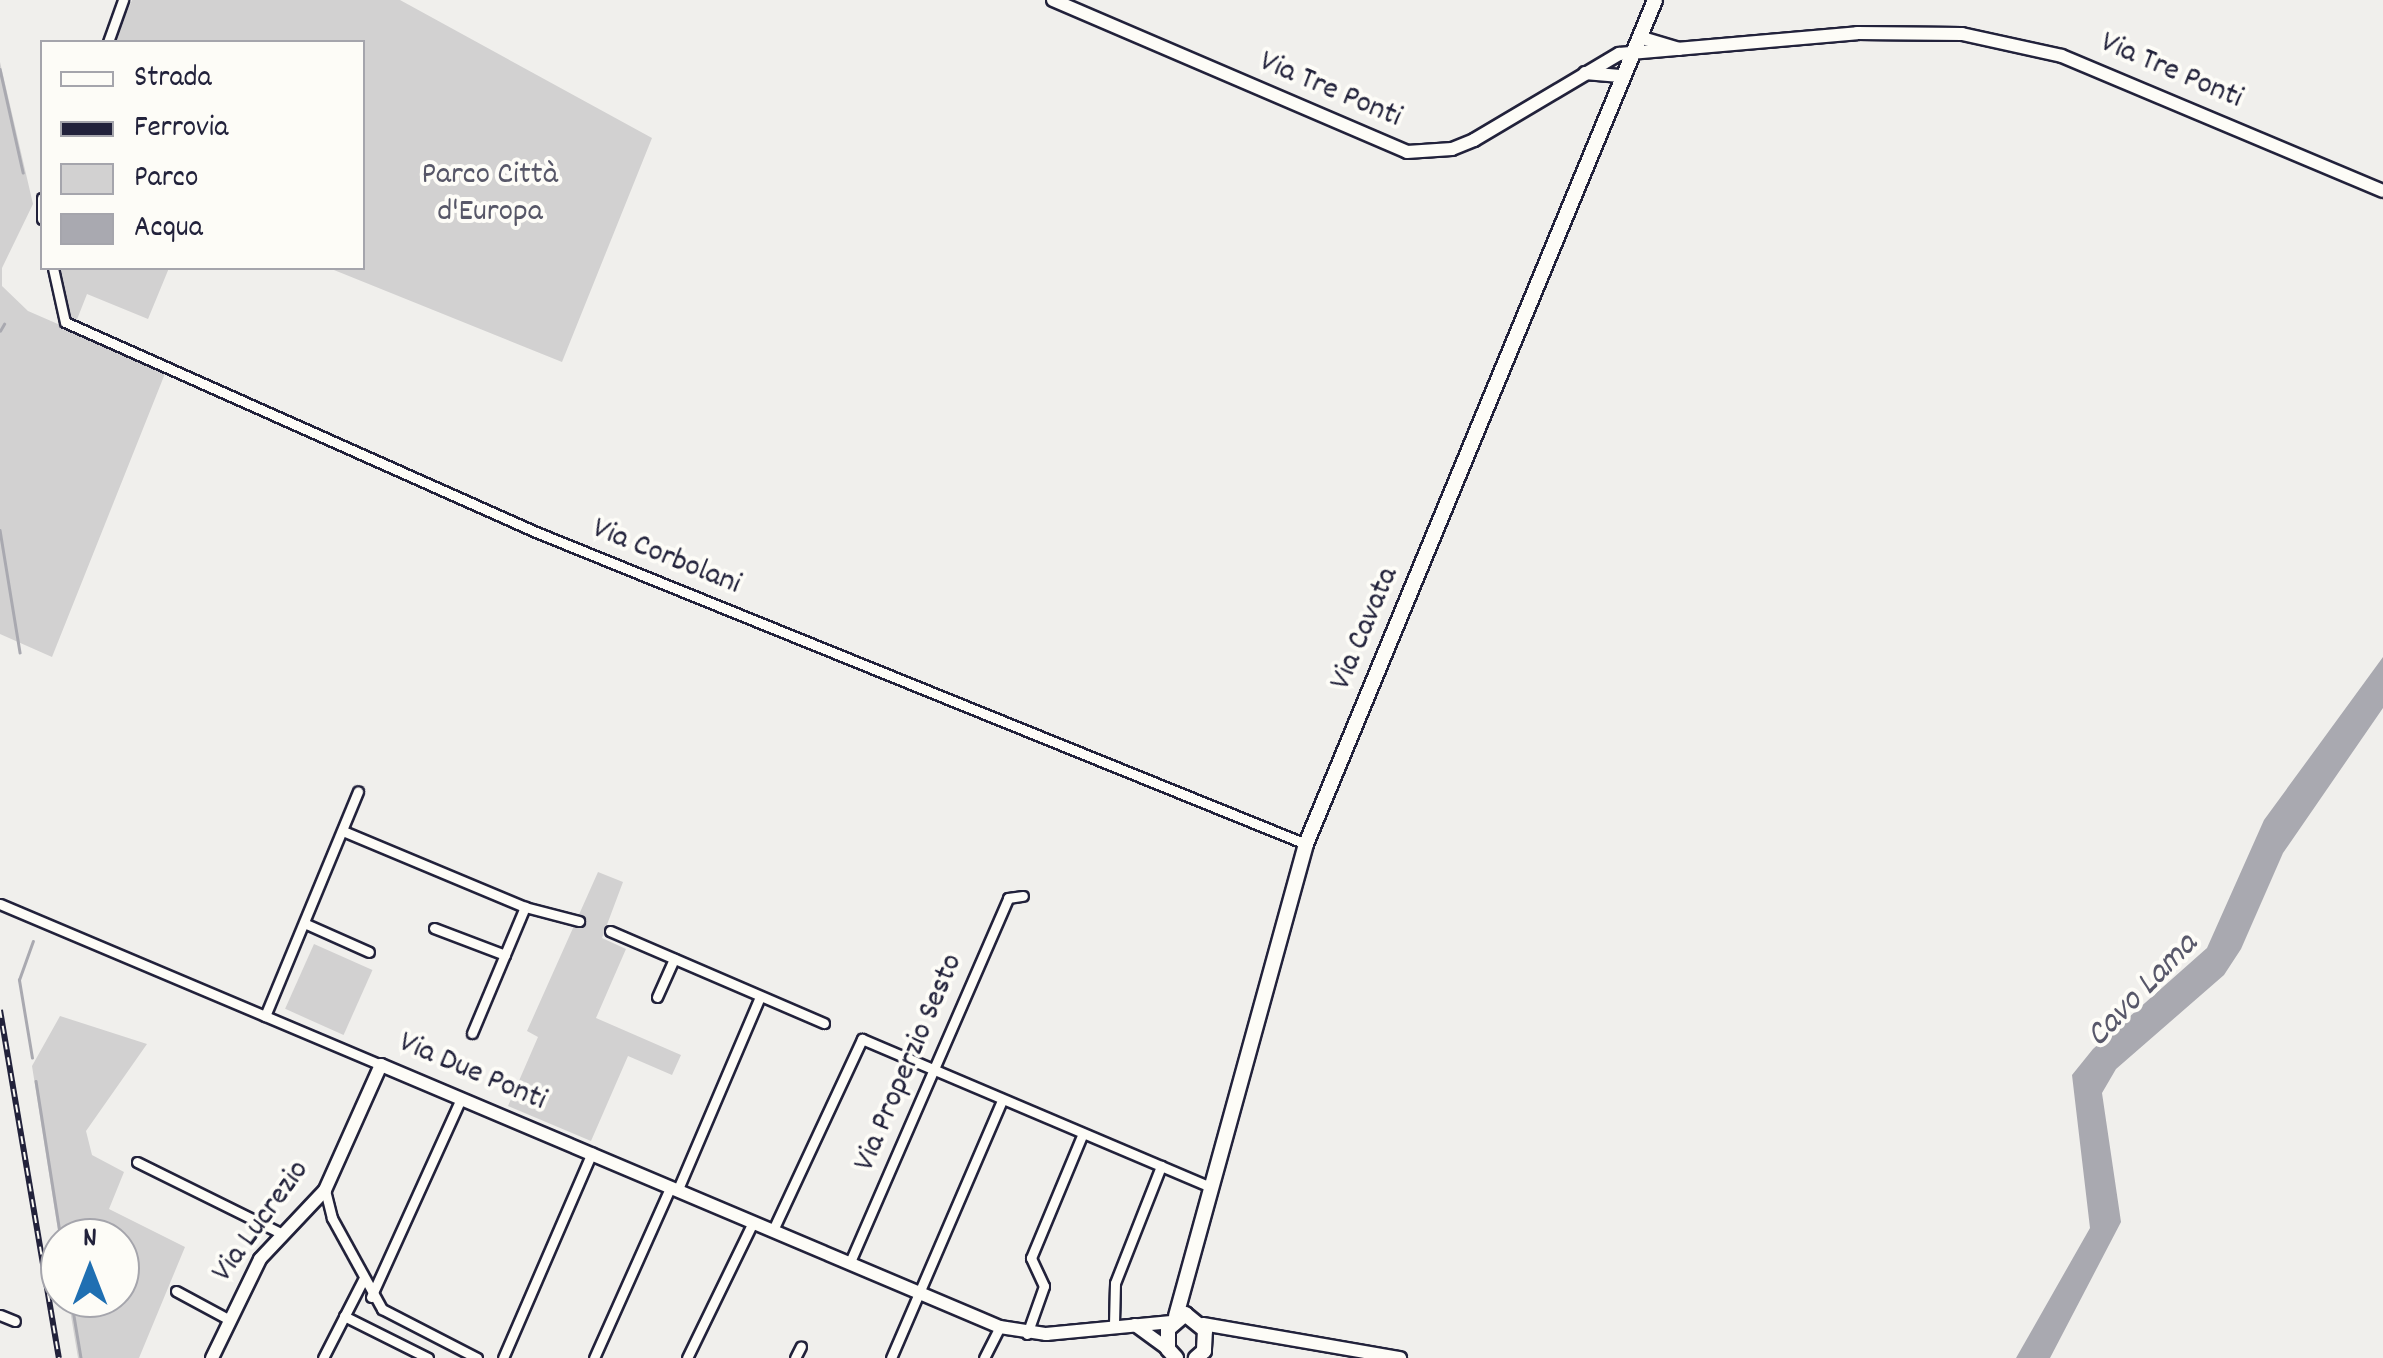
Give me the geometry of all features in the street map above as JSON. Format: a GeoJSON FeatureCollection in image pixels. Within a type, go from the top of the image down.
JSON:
{"type":"FeatureCollection","features":[{"type":"Feature","properties":{"kind":"main road","name":"Via Cavata"},"geometry":{"type":"LineString","coordinates":[[1173,1355],[1174,1319],[1306,844],[1655,0]]}},
{"type":"Feature","properties":{"kind":"main road"},"geometry":{"type":"LineString","coordinates":[[1182,1296],[1201,1326],[1199,1357]]}},
{"type":"Feature","properties":{"kind":"main road"},"geometry":{"type":"LineString","coordinates":[[1174,1319],[1201,1326]]}},
{"type":"Feature","properties":{"kind":"street"},"geometry":{"type":"LineString","coordinates":[[109,40],[123,0]]}},
{"type":"Feature","properties":{"kind":"street","name":"Via Tre Ponti"},"geometry":{"type":"LineString","coordinates":[[1052,0],[1407,152],[1442,151],[1474,140],[1619,54],[1691,51],[1857,32],[1962,34],[2020,42],[2383,190]]}},
{"type":"Feature","properties":{"kind":"street","name":"Via Tre Ponti"},"geometry":{"type":"LineString","coordinates":[[1639,37],[1691,51]]}},
{"type":"Feature","properties":{"kind":"street"},"geometry":{"type":"LineString","coordinates":[[1583,74],[1622,76]]}},
{"type":"Feature","properties":{"kind":"street","name":"Via Corbolani"},"geometry":{"type":"LineString","coordinates":[[53,270],[65,322],[536,532],[1306,844]]}},
{"type":"Feature","properties":{"kind":"street"},"geometry":{"type":"LineString","coordinates":[[265,1016],[358,792]]}},
{"type":"Feature","properties":{"kind":"street"},"geometry":{"type":"LineString","coordinates":[[342,831],[525,907],[579,921]]}},
{"type":"Feature","properties":{"kind":"street","name":"Via Properzio Sesto"},"geometry":{"type":"LineString","coordinates":[[850,1262],[1008,898],[1022,896]]}},
{"type":"Feature","properties":{"kind":"street","name":"Via Due Ponti"},"geometry":{"type":"LineString","coordinates":[[0,904],[1000,1326],[1027,1334],[1174,1319]]}},
{"type":"Feature","properties":{"kind":"street"},"geometry":{"type":"LineString","coordinates":[[472,1034],[525,907]]}},
{"type":"Feature","properties":{"kind":"street"},"geometry":{"type":"LineString","coordinates":[[304,923],[369,952]]}},
{"type":"Feature","properties":{"kind":"street"},"geometry":{"type":"LineString","coordinates":[[434,928],[505,955]]}},
{"type":"Feature","properties":{"kind":"street"},"geometry":{"type":"LineString","coordinates":[[610,931],[824,1023]]}},
{"type":"Feature","properties":{"kind":"street"},"geometry":{"type":"LineString","coordinates":[[656,998],[674,958]]}},
{"type":"Feature","properties":{"kind":"street"},"geometry":{"type":"LineString","coordinates":[[594,1358],[760,997]]}},
{"type":"Feature","properties":{"kind":"street"},"geometry":{"type":"LineString","coordinates":[[773,1230],[862,1039],[1209,1186]]}},
{"type":"Feature","properties":{"kind":"street","name":"Via Lucrezio"},"geometry":{"type":"LineString","coordinates":[[212,1358],[242,1286],[283,1234],[326,1190],[382,1065]]}},
{"type":"Feature","properties":{"kind":"street"},"geometry":{"type":"LineString","coordinates":[[372,1297],[462,1099]]}},
{"type":"Feature","properties":{"kind":"street"},"geometry":{"type":"LineString","coordinates":[[891,1358],[922,1294],[1002,1100]]}},
{"type":"Feature","properties":{"kind":"street"},"geometry":{"type":"LineString","coordinates":[[1027,1334],[1044,1286],[1031,1258],[1083,1133]]}},
{"type":"Feature","properties":{"kind":"street"},"geometry":{"type":"LineString","coordinates":[[502,1358],[592,1152]]}},
{"type":"Feature","properties":{"kind":"street"},"geometry":{"type":"LineString","coordinates":[[137,1162],[283,1234]]}},
{"type":"Feature","properties":{"kind":"street"},"geometry":{"type":"LineString","coordinates":[[1161,1166],[1115,1283],[1121,1324],[1149,1330],[1173,1355]]}},
{"type":"Feature","properties":{"kind":"street"},"geometry":{"type":"LineString","coordinates":[[326,1190],[363,1280],[382,1310],[478,1358]]}},
{"type":"Feature","properties":{"kind":"street"},"geometry":{"type":"LineString","coordinates":[[687,1358],[753,1222]]}},
{"type":"Feature","properties":{"kind":"street"},"geometry":{"type":"LineString","coordinates":[[323,1358],[363,1280]]}},
{"type":"Feature","properties":{"kind":"street"},"geometry":{"type":"LineString","coordinates":[[176,1291],[228,1319]]}},
{"type":"Feature","properties":{"kind":"street"},"geometry":{"type":"LineString","coordinates":[[0,1315],[15,1321]]}},
{"type":"Feature","properties":{"kind":"street"},"geometry":{"type":"LineString","coordinates":[[344,1316],[428,1358]]}},
{"type":"Feature","properties":{"kind":"street"},"geometry":{"type":"LineString","coordinates":[[984,1358],[1000,1326]]}},
{"type":"Feature","properties":{"kind":"street"},"geometry":{"type":"LineString","coordinates":[[1201,1326],[1233,1328],[1400,1358]]}},
{"type":"Feature","properties":{"kind":"street"},"geometry":{"type":"LineString","coordinates":[[795,1358],[802,1346]]}},
{"type":"Feature","properties":{"kind":"green space","name":"Parco Città d'Europa"},"geometry":{"type":"Polygon","coordinates":[[[132,0],[400,0],[652,138],[562,362],[334,270],[365,270],[365,40],[115,40],[132,0]]]}},
{"type":"Feature","properties":{"kind":"green space"},"geometry":{"type":"Polygon","coordinates":[[[0,62],[33,204],[2,268],[2,286],[28,311],[166,371],[52,657],[0,634],[0,62]]]}},
{"type":"Feature","properties":{"kind":"green space"},"geometry":{"type":"Polygon","coordinates":[[[56,270],[168,270],[148,319],[87,294],[76,322],[67,318],[56,270]]]}},
{"type":"Feature","properties":{"kind":"green space"},"geometry":{"type":"Polygon","coordinates":[[[598,872],[623,882],[602,938],[626,949],[596,1018],[681,1055],[672,1075],[628,1056],[591,1141],[508,1106],[538,1037],[527,1031],[598,872]]]}},
{"type":"Feature","properties":{"kind":"green space"},"geometry":{"type":"Polygon","coordinates":[[[314,944],[372,970],[344,1035],[285,1009],[314,944]]]}},
{"type":"Feature","properties":{"kind":"green space"},"geometry":{"type":"Polygon","coordinates":[[[60,1016],[147,1044],[86,1131],[92,1155],[124,1172],[109,1209],[127,1218],[56,1218],[32,1066],[60,1016]]]}},
{"type":"Feature","properties":{"kind":"green space"},"geometry":{"type":"Polygon","coordinates":[[[140,1224],[185,1247],[139,1358],[78,1358],[71,1318],[140,1318],[140,1224]]]}},
{"type":"Feature","properties":{"kind":"water"},"geometry":{"type":"Polygon","coordinates":[[[2383,657],[2383,708],[2283,853],[2241,949],[2224,975],[2116,1069],[2102,1093],[2121,1222],[2050,1358],[2016,1358],[2090,1228],[2072,1075],[2093,1049],[2207,948],[2264,820],[2383,657]]]}},
{"type":"Feature","properties":{"kind":"waterway"},"geometry":{"type":"LineString","coordinates":[[0,69],[23,172]]}},
{"type":"Feature","properties":{"kind":"waterway"},"geometry":{"type":"LineString","coordinates":[[0,331],[4,324]]}},
{"type":"Feature","properties":{"kind":"waterway"},"geometry":{"type":"LineString","coordinates":[[0,530],[20,652]]}},
{"type":"Feature","properties":{"kind":"waterway"},"geometry":{"type":"LineString","coordinates":[[32,1058],[19,980],[33,941]]}},
{"type":"Feature","properties":{"kind":"waterway"},"geometry":{"type":"LineString","coordinates":[[36,1081],[58,1218]]}},
{"type":"Feature","properties":{"kind":"waterway"},"geometry":{"type":"LineString","coordinates":[[74,1318],[81,1358]]}},
{"type":"Feature","properties":{"kind":"railway"},"geometry":{"type":"LineString","coordinates":[[0,1010],[59,1358]]}},
{"type":"Feature","properties":{"kind":"water label","name":"Cavo Lama"},"geometry":{"type":"Point","coordinates":[2143,991]}}]}
